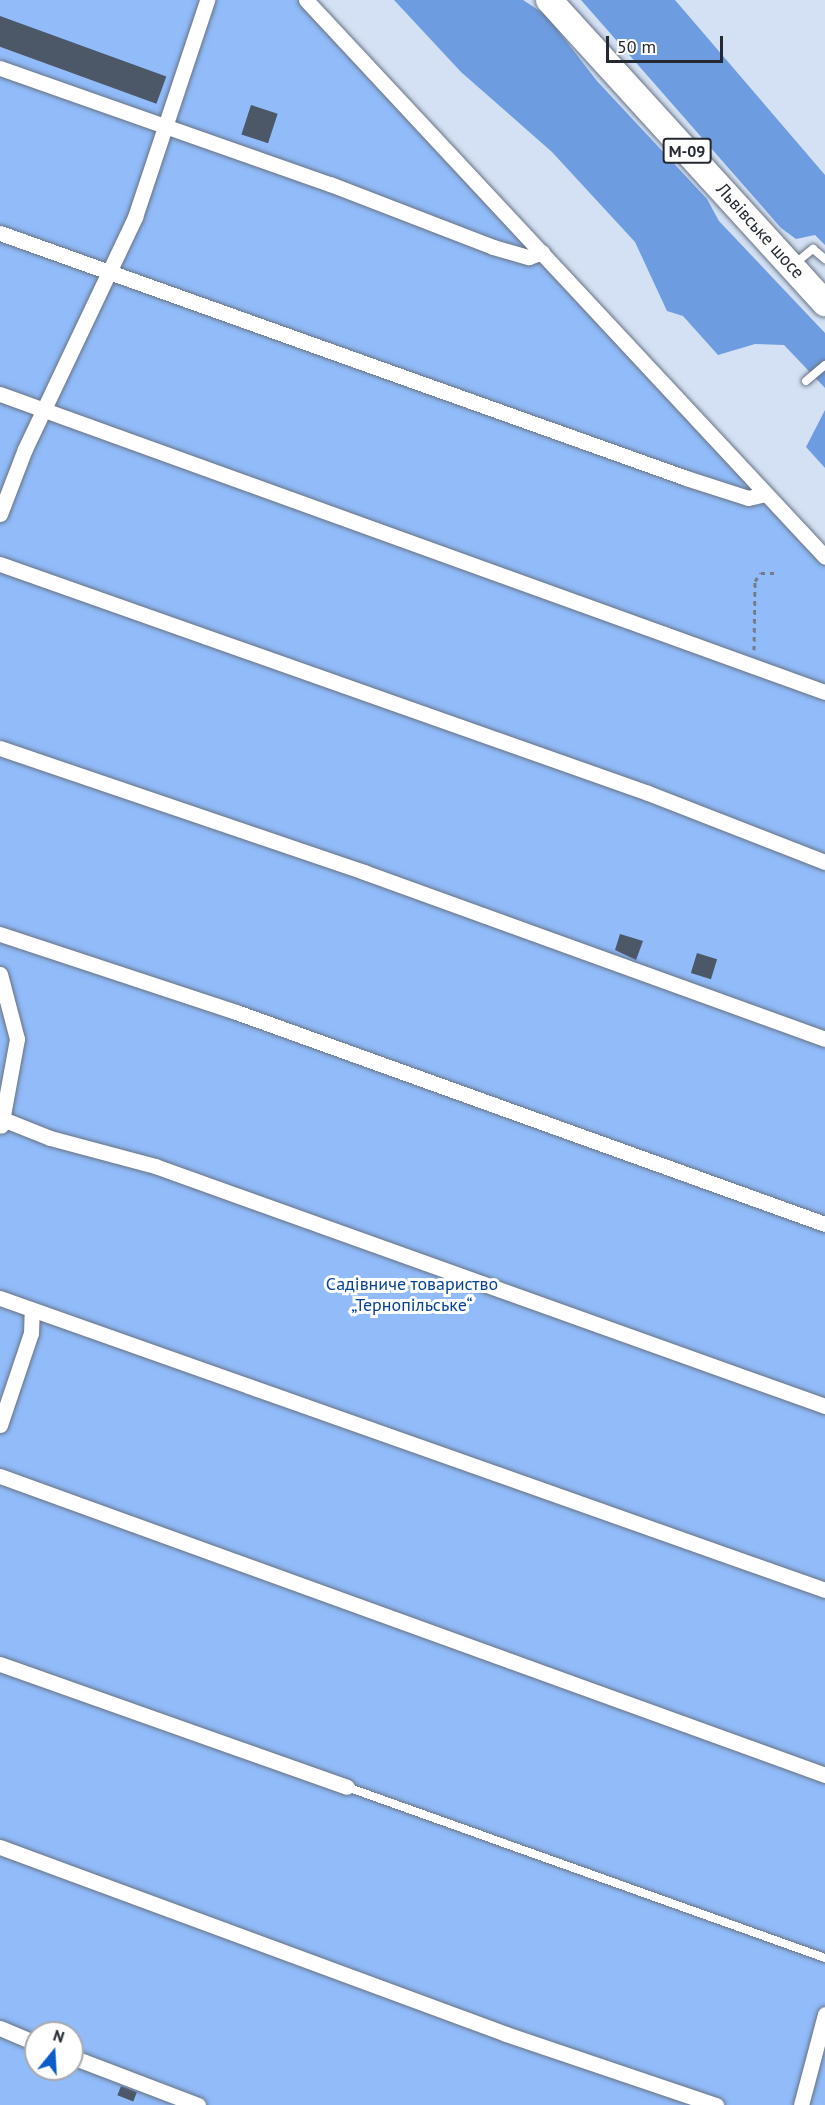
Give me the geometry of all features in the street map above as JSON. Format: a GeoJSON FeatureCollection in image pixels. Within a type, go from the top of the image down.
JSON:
{"type":"FeatureCollection","features":[{"type":"Feature","properties":{"kind":"highway","name":"Львівське шосе"},"geometry":{"type":"LineString","coordinates":[[549,0],[825,303]]}},
{"type":"Feature","properties":{"kind":"street"},"geometry":{"type":"LineString","coordinates":[[0,514],[44,411],[112,273],[207,0]]}},
{"type":"Feature","properties":{"kind":"street"},"geometry":{"type":"LineString","coordinates":[[306,0],[825,557]]}},
{"type":"Feature","properties":{"kind":"street"},"geometry":{"type":"LineString","coordinates":[[0,68],[494,247],[529,257],[543,252]]}},
{"type":"Feature","properties":{"kind":"street"},"geometry":{"type":"LineString","coordinates":[[0,233],[686,478],[748,498],[766,494]]}},
{"type":"Feature","properties":{"kind":"street"},"geometry":{"type":"LineString","coordinates":[[0,394],[756,669],[825,692]]}},
{"type":"Feature","properties":{"kind":"street"},"geometry":{"type":"LineString","coordinates":[[0,564],[648,794],[825,862]]}},
{"type":"Feature","properties":{"kind":"street"},"geometry":{"type":"LineString","coordinates":[[0,748],[364,872],[825,1039]]}},
{"type":"Feature","properties":{"kind":"street"},"geometry":{"type":"LineString","coordinates":[[0,934],[344,1050],[825,1224]]}},
{"type":"Feature","properties":{"kind":"street"},"geometry":{"type":"LineString","coordinates":[[0,974],[17,1039],[1,1122],[50,1138],[155,1166],[825,1406]]}},
{"type":"Feature","properties":{"kind":"street"},"geometry":{"type":"LineString","coordinates":[[0,1298],[825,1590]]}},
{"type":"Feature","properties":{"kind":"street"},"geometry":{"type":"LineString","coordinates":[[0,1425],[31,1333],[32,1310]]}},
{"type":"Feature","properties":{"kind":"street"},"geometry":{"type":"LineString","coordinates":[[0,1476],[825,1775]]}},
{"type":"Feature","properties":{"kind":"street"},"geometry":{"type":"LineString","coordinates":[[0,1664],[347,1787]]}},
{"type":"Feature","properties":{"kind":"street"},"geometry":{"type":"LineString","coordinates":[[0,1847],[506,2034],[716,2105]]}},
{"type":"Feature","properties":{"kind":"street"},"geometry":{"type":"LineString","coordinates":[[801,2105],[825,2014]]}},
{"type":"Feature","properties":{"kind":"street"},"geometry":{"type":"LineString","coordinates":[[0,2028],[24,2038]]}},
{"type":"Feature","properties":{"kind":"street"},"geometry":{"type":"LineString","coordinates":[[84,2062],[198,2105]]}},
{"type":"Feature","properties":{"kind":"lane"},"geometry":{"type":"LineString","coordinates":[[792,266],[813,249],[825,259]]}},
{"type":"Feature","properties":{"kind":"lane"},"geometry":{"type":"LineString","coordinates":[[806,381],[825,365]]}},
{"type":"Feature","properties":{"kind":"lane"},"geometry":{"type":"LineString","coordinates":[[347,1787],[825,1958]]}},
{"type":"Feature","properties":{"kind":"path"},"geometry":{"type":"LineString","coordinates":[[756,669],[752,594],[761,573],[774,573]]}},
{"type":"Feature","properties":{"kind":"green space","name":"Садівниче товариство „Тернопільське“"},"geometry":{"type":"Polygon","coordinates":[[[0,0],[306,0],[825,557],[825,2105],[0,2105],[0,0]]]}},
{"type":"Feature","properties":{"kind":"shaded area"},"geometry":{"type":"Polygon","coordinates":[[[394,0],[523,0],[546,15],[597,81],[707,199],[719,221],[825,333],[825,388],[784,345],[755,344],[718,355],[683,316],[667,311],[635,242],[552,152],[461,72],[394,0]]]}},
{"type":"Feature","properties":{"kind":"shaded area"},"geometry":{"type":"Polygon","coordinates":[[[581,0],[675,0],[825,175],[825,245],[815,235],[796,239],[781,228],[581,0]]]}},
{"type":"Feature","properties":{"kind":"shaded area"},"geometry":{"type":"Polygon","coordinates":[[[825,410],[825,468],[806,447],[825,410]]]}},
{"type":"Feature","properties":{"kind":"building"},"geometry":{"type":"Polygon","coordinates":[[[0,16],[166,77],[156,104],[0,47],[0,16]]]}},
{"type":"Feature","properties":{"kind":"building"},"geometry":{"type":"Polygon","coordinates":[[[251,105],[278,114],[268,143],[241,134],[251,105]]]}},
{"type":"Feature","properties":{"kind":"building"},"geometry":{"type":"Polygon","coordinates":[[[620,934],[643,941],[636,960],[615,950],[620,934]]]}},
{"type":"Feature","properties":{"kind":"building"},"geometry":{"type":"Polygon","coordinates":[[[697,953],[717,959],[711,979],[691,973],[697,953]]]}},
{"type":"Feature","properties":{"kind":"building"},"geometry":{"type":"Polygon","coordinates":[[[121,2086],[137,2092],[133,2101],[117,2095],[121,2086]]]}}]}
